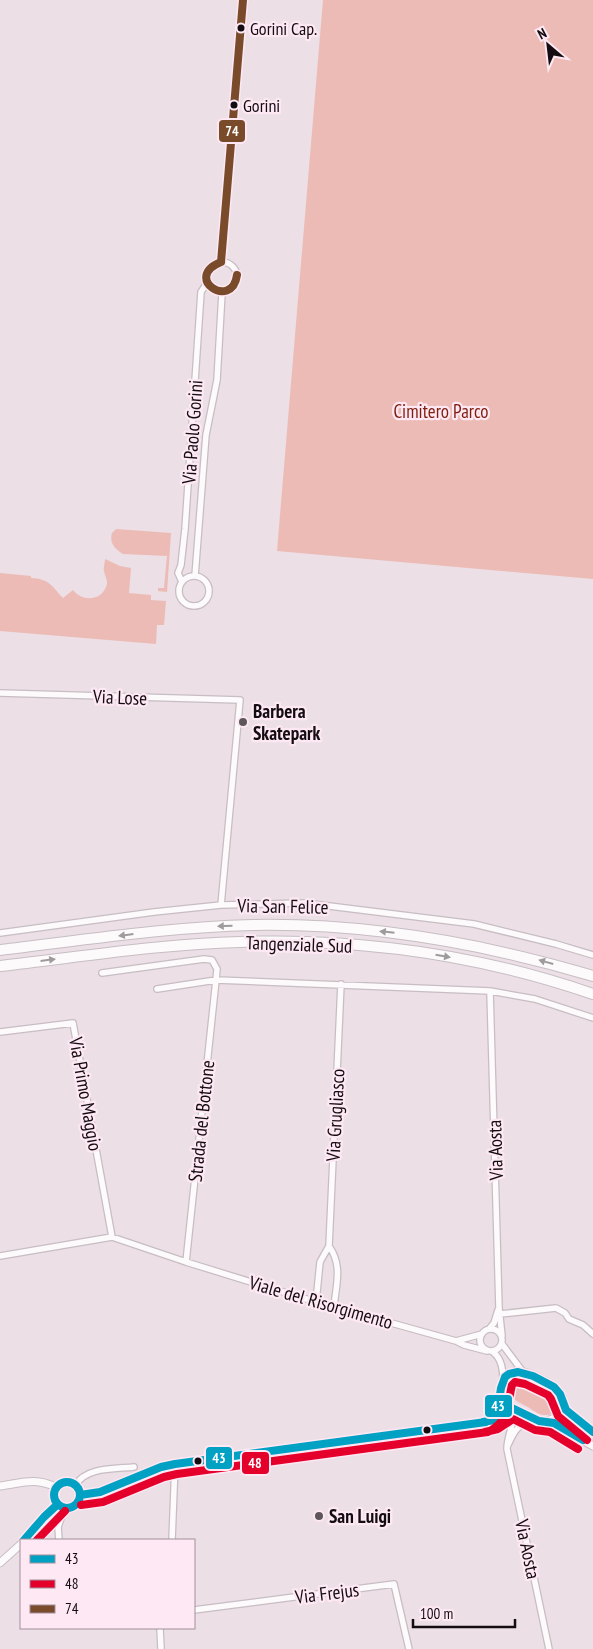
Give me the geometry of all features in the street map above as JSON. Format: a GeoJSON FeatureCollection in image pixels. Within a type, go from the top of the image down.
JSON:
{"type":"FeatureCollection","features":[{"type":"Feature","properties":{"kind":"highway","name":"Tangenziale Sud"},"geometry":{"type":"LineString","coordinates":[[0,950],[214,926],[318,926],[379,931],[455,942],[526,957],[593,976]]}},
{"type":"Feature","properties":{"kind":"highway","name":"Tangenziale Sud"},"geometry":{"type":"LineString","coordinates":[[0,966],[185,944],[313,942],[386,948],[450,957],[518,972],[593,994]]}},
{"type":"Feature","properties":{"kind":"street"},"geometry":{"type":"LineString","coordinates":[[207,283],[214,291],[222,292],[232,288],[236,282],[237,275],[230,264],[221,262],[243,0]]}},
{"type":"Feature","properties":{"kind":"street","name":"Via Paolo Gorini"},"geometry":{"type":"LineString","coordinates":[[182,582],[178,573],[181,564],[184,529],[201,292],[207,283],[206,274],[208,269],[212,264],[221,262]]}},
{"type":"Feature","properties":{"kind":"street","name":"Via Paolo Gorini"},"geometry":{"type":"LineString","coordinates":[[195,576],[206,435],[216,380],[222,292]]}},
{"type":"Feature","properties":{"kind":"street"},"geometry":{"type":"LineString","coordinates":[[195,576],[202,579],[209,589],[207,597],[198,606],[189,606],[181,600],[178,591],[185,578],[195,576]]}},
{"type":"Feature","properties":{"kind":"street","name":"Via Lose"},"geometry":{"type":"LineString","coordinates":[[0,693],[240,700],[221,905]]}},
{"type":"Feature","properties":{"kind":"street","name":"Via San Felice"},"geometry":{"type":"LineString","coordinates":[[0,932],[221,905],[305,903],[474,924],[593,955]]}},
{"type":"Feature","properties":{"kind":"street","name":"Strada del Bottone"},"geometry":{"type":"LineString","coordinates":[[102,973],[209,959],[216,966],[186,1262]]}},
{"type":"Feature","properties":{"kind":"street"},"geometry":{"type":"LineString","coordinates":[[157,989],[216,980],[490,991],[536,999],[593,1018]]}},
{"type":"Feature","properties":{"kind":"street","name":"Via Grugliasco"},"geometry":{"type":"LineString","coordinates":[[316,1302],[320,1262],[329,1246],[341,984]]}},
{"type":"Feature","properties":{"kind":"street","name":"Via Aosta"},"geometry":{"type":"LineString","coordinates":[[490,991],[502,1336]]}},
{"type":"Feature","properties":{"kind":"street","name":"Via Primo Maggio"},"geometry":{"type":"LineString","coordinates":[[0,1032],[73,1023],[112,1237]]}},
{"type":"Feature","properties":{"kind":"street"},"geometry":{"type":"LineString","coordinates":[[0,1256],[112,1237],[186,1262]]}},
{"type":"Feature","properties":{"kind":"street","name":"Via Grugliasco"},"geometry":{"type":"LineString","coordinates":[[329,1246],[335,1254],[338,1264],[334,1307]]}},
{"type":"Feature","properties":{"kind":"street","name":"Viale del Risorgimento"},"geometry":{"type":"LineString","coordinates":[[186,1262],[316,1302],[490,1351]]}},
{"type":"Feature","properties":{"kind":"street"},"geometry":{"type":"LineString","coordinates":[[500,1311],[556,1308],[569,1319],[593,1334]]}},
{"type":"Feature","properties":{"kind":"street","name":"Via Aosta"},"geometry":{"type":"LineString","coordinates":[[489,1329],[500,1311]]}},
{"type":"Feature","properties":{"kind":"street"},"geometry":{"type":"LineString","coordinates":[[489,1329],[496,1330],[502,1336],[502,1344],[499,1349],[490,1351]]}},
{"type":"Feature","properties":{"kind":"street","name":"Viale del Risorgimento"},"geometry":{"type":"LineString","coordinates":[[456,1340],[482,1334],[489,1329]]}},
{"type":"Feature","properties":{"kind":"street"},"geometry":{"type":"LineString","coordinates":[[482,1334],[481,1344],[497,1356],[502,1365],[502,1395],[496,1412],[486,1422]]}},
{"type":"Feature","properties":{"kind":"street"},"geometry":{"type":"LineString","coordinates":[[502,1344],[523,1372]]}},
{"type":"Feature","properties":{"kind":"street"},"geometry":{"type":"LineString","coordinates":[[502,1383],[513,1372],[523,1372],[556,1388],[562,1398],[563,1406],[572,1416],[593,1432]]}},
{"type":"Feature","properties":{"kind":"street"},"geometry":{"type":"LineString","coordinates":[[502,1395],[505,1402],[513,1408],[534,1420],[543,1422],[558,1415],[563,1406]]}},
{"type":"Feature","properties":{"kind":"street"},"geometry":{"type":"LineString","coordinates":[[80,1495],[100,1492],[161,1467],[175,1464],[486,1422],[494,1420],[513,1408]]}},
{"type":"Feature","properties":{"kind":"street","name":"Via Aosta"},"geometry":{"type":"LineString","coordinates":[[513,1408],[514,1421],[508,1434],[507,1449],[549,1649]]}},
{"type":"Feature","properties":{"kind":"street"},"geometry":{"type":"LineString","coordinates":[[507,1449],[515,1430],[525,1423],[534,1420]]}},
{"type":"Feature","properties":{"kind":"street"},"geometry":{"type":"LineString","coordinates":[[548,1421],[593,1446]]}},
{"type":"Feature","properties":{"kind":"street"},"geometry":{"type":"LineString","coordinates":[[172,1539],[175,1464]]}},
{"type":"Feature","properties":{"kind":"street"},"geometry":{"type":"LineString","coordinates":[[76,1486],[81,1478],[89,1473],[134,1467]]}},
{"type":"Feature","properties":{"kind":"street"},"geometry":{"type":"LineString","coordinates":[[0,1486],[34,1481],[56,1487]]}},
{"type":"Feature","properties":{"kind":"street"},"geometry":{"type":"LineString","coordinates":[[59,1539],[58,1527],[62,1506],[54,1496],[56,1487],[66,1482],[76,1486],[80,1495]]}},
{"type":"Feature","properties":{"kind":"street"},"geometry":{"type":"LineString","coordinates":[[25,1539],[44,1517],[62,1506],[74,1505],[80,1495]]}},
{"type":"Feature","properties":{"kind":"street"},"geometry":{"type":"LineString","coordinates":[[0,1563],[20,1545]]}},
{"type":"Feature","properties":{"kind":"street","name":"Via Frejus"},"geometry":{"type":"LineString","coordinates":[[195,1610],[394,1584],[409,1649]]}},
{"type":"Feature","properties":{"kind":"street"},"geometry":{"type":"LineString","coordinates":[[160,1629],[161,1649]]}},
{"type":"Feature","properties":{"kind":"green space","name":"Cimitero Parco"},"geometry":{"type":"Polygon","coordinates":[[[323,0],[593,0],[593,579],[277,551],[323,0]]]}},
{"type":"Feature","properties":{"kind":"green space"},"geometry":{"type":"Polygon","coordinates":[[[116,529],[171,533],[167,592],[158,591],[158,588],[164,588],[167,556],[123,554],[112,543],[112,533],[116,529]]]}},
{"type":"Feature","properties":{"kind":"green space"},"geometry":{"type":"Polygon","coordinates":[[[105,559],[120,566],[131,568],[129,593],[151,595],[151,600],[166,601],[164,625],[157,625],[156,644],[0,631],[0,573],[31,576],[31,578],[42,580],[49,584],[63,598],[73,590],[76,594],[90,598],[103,592],[107,585],[104,570],[105,559]]]}},
{"type":"Feature","properties":{"kind":"green space"},"geometry":{"type":"Polygon","coordinates":[[[515,1377],[531,1381],[554,1395],[557,1399],[556,1409],[552,1413],[541,1415],[509,1395],[506,1386],[515,1377]]]}},
{"type":"Feature","properties":{"kind":"transit line","name":"74"},"geometry":{"type":"LineString","coordinates":[[221,262],[243,0]]}},
{"type":"Feature","properties":{"kind":"transit line","name":"74"},"geometry":{"type":"LineString","coordinates":[[221,262],[210,269],[206,276],[212,288],[219,291],[227,290],[233,285],[237,275]]}},
{"type":"Feature","properties":{"kind":"transit line","name":"43"},"geometry":{"type":"LineString","coordinates":[[80,1495],[100,1492],[161,1467],[175,1464],[486,1422],[498,1408],[505,1377],[518,1372],[533,1376],[554,1387],[560,1394],[566,1410],[593,1432]]}},
{"type":"Feature","properties":{"kind":"transit line","name":"48"},"geometry":{"type":"LineString","coordinates":[[81,1505],[103,1502],[164,1477],[177,1474],[488,1432],[495,1428],[504,1418],[512,1385],[515,1382],[525,1384],[548,1395],[558,1416],[587,1440]]}},
{"type":"Feature","properties":{"kind":"transit line","name":"43"},"geometry":{"type":"LineString","coordinates":[[483,1422],[494,1420],[512,1408],[539,1421],[554,1423],[583,1440]]}},
{"type":"Feature","properties":{"kind":"transit line","name":"48"},"geometry":{"type":"LineString","coordinates":[[485,1432],[498,1429],[513,1419],[535,1430],[550,1432],[578,1449]]}},
{"type":"Feature","properties":{"kind":"transit line","name":"43"},"geometry":{"type":"LineString","coordinates":[[67,1482],[76,1486],[80,1495],[76,1504],[67,1508],[58,1504],[54,1495],[58,1486],[67,1482]]}},
{"type":"Feature","properties":{"kind":"transit line","name":"43"},"geometry":{"type":"LineString","coordinates":[[25,1539],[58,1504]]}},
{"type":"Feature","properties":{"kind":"transit line","name":"48"},"geometry":{"type":"LineString","coordinates":[[38,1539],[65,1511]]}},
{"type":"Feature","properties":{"kind":"place","name":"Gorini Cap."},"geometry":{"type":"Point","coordinates":[241,28]}},
{"type":"Feature","properties":{"kind":"place","name":"Gorini"},"geometry":{"type":"Point","coordinates":[234,105]}},
{"type":"Feature","properties":{"kind":"place","name":"Barbera Skatepark"},"geometry":{"type":"Point","coordinates":[243,722]}},
{"type":"Feature","properties":{"kind":"place","name":"San Luigi"},"geometry":{"type":"Point","coordinates":[319,1516]}}]}
